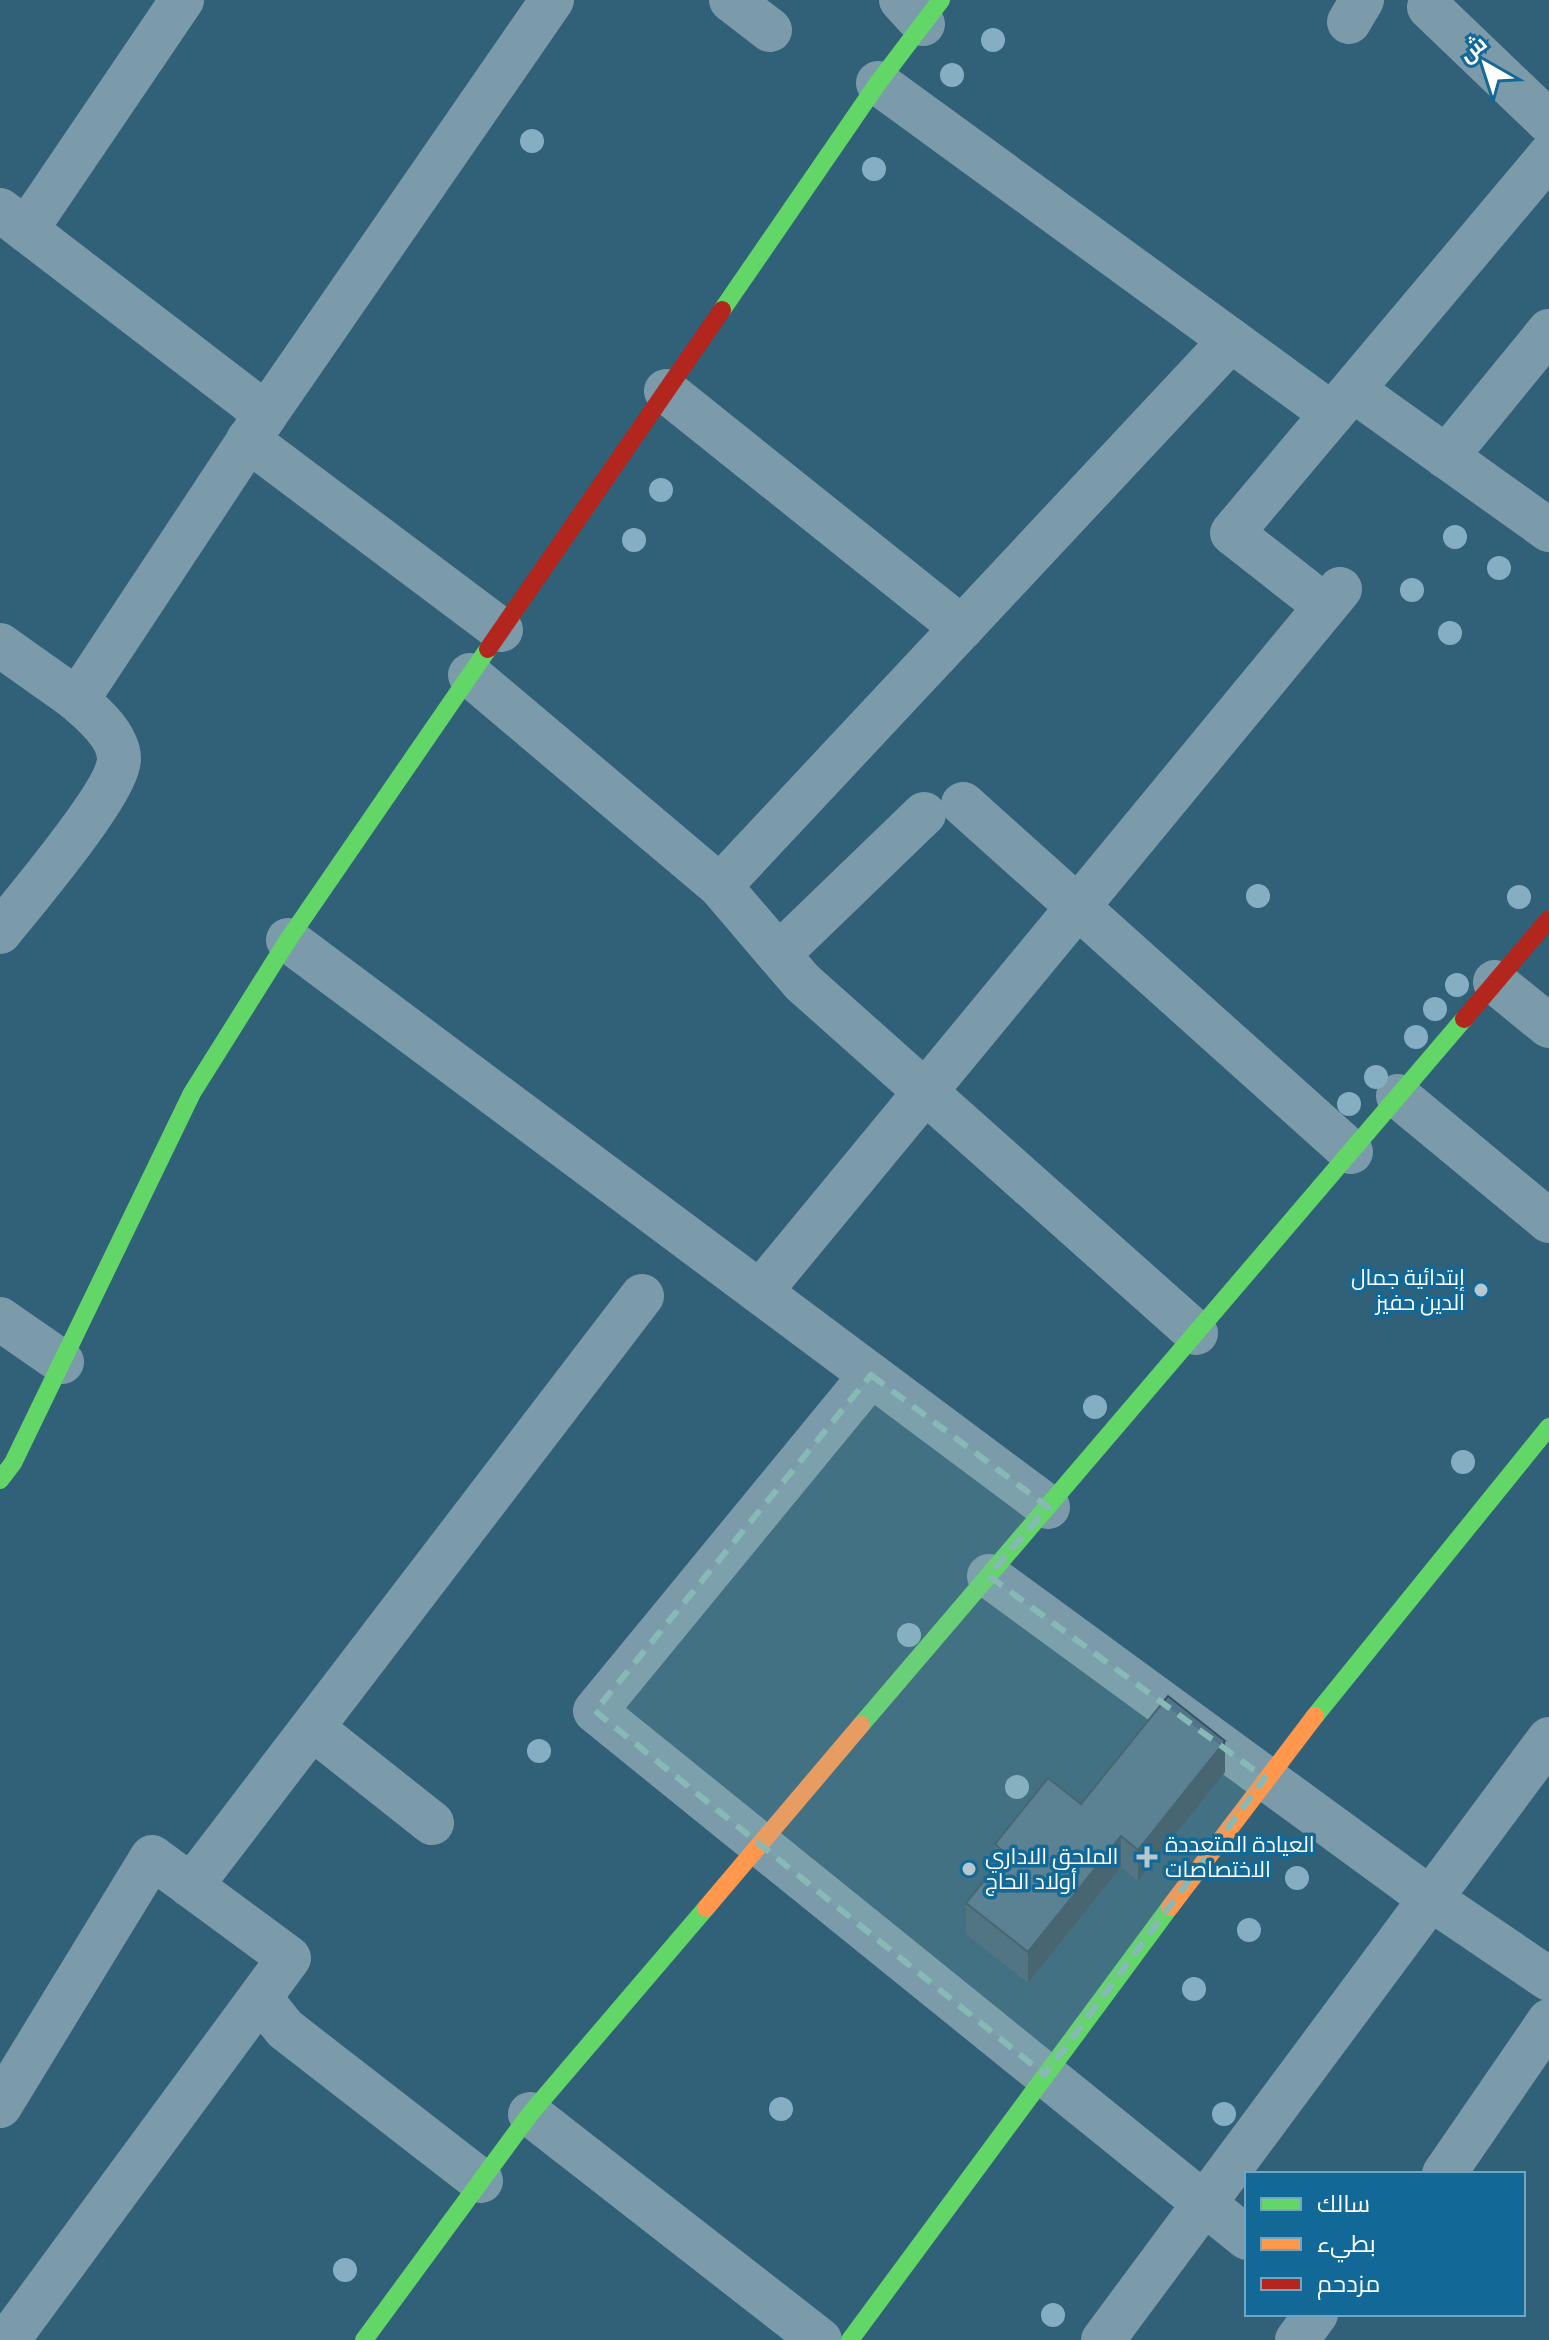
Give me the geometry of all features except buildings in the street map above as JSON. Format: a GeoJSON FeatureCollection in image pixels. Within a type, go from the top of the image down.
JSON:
{"type":"FeatureCollection","features":[{"type":"Feature","properties":{"kind":"street"},"geometry":{"type":"LineString","coordinates":[[182,0],[13,220],[501,630]]}},
{"type":"Feature","properties":{"kind":"street"},"geometry":{"type":"LineString","coordinates":[[72,696],[85,688],[257,427],[552,0]]}},
{"type":"Feature","properties":{"kind":"street"},"geometry":{"type":"LineString","coordinates":[[731,0],[770,30]]}},
{"type":"Feature","properties":{"kind":"street"},"geometry":{"type":"LineString","coordinates":[[1429,7],[1549,122]]}},
{"type":"Feature","properties":{"kind":"street"},"geometry":{"type":"LineString","coordinates":[[0,1480],[13,1463],[192,1093],[288,940],[878,83],[922,8]]}},
{"type":"Feature","properties":{"kind":"street"},"geometry":{"type":"LineString","coordinates":[[878,83],[1231,340],[1446,457],[1549,530]]}},
{"type":"Feature","properties":{"kind":"street"},"geometry":{"type":"LineString","coordinates":[[760,1292],[1333,598],[1232,533],[1549,156]]}},
{"type":"Feature","properties":{"kind":"street"},"geometry":{"type":"LineString","coordinates":[[1446,457],[1549,331]]}},
{"type":"Feature","properties":{"kind":"street"},"geometry":{"type":"LineString","coordinates":[[720,886],[1231,340]]}},
{"type":"Feature","properties":{"kind":"street"},"geometry":{"type":"LineString","coordinates":[[666,391],[962,628]]}},
{"type":"Feature","properties":{"kind":"street"},"geometry":{"type":"LineString","coordinates":[[0,645],[92,712],[118,749],[119,761],[97,803],[0,932]]}},
{"type":"Feature","properties":{"kind":"street"},"geometry":{"type":"LineString","coordinates":[[470,675],[720,886],[802,982],[1196,1333]]}},
{"type":"Feature","properties":{"kind":"street"},"geometry":{"type":"LineString","coordinates":[[779,954],[944,809],[1078,906],[1351,1152]]}},
{"type":"Feature","properties":{"kind":"street"},"geometry":{"type":"LineString","coordinates":[[364,2340],[530,2114],[1549,919]]}},
{"type":"Feature","properties":{"kind":"street"},"geometry":{"type":"LineString","coordinates":[[288,940],[1048,1507]]}},
{"type":"Feature","properties":{"kind":"street"},"geometry":{"type":"LineString","coordinates":[[1495,982],[1549,1026]]}},
{"type":"Feature","properties":{"kind":"street"},"geometry":{"type":"LineString","coordinates":[[1398,1096],[1549,1221]]}},
{"type":"Feature","properties":{"kind":"street"},"geometry":{"type":"LineString","coordinates":[[191,1886],[642,1296]]}},
{"type":"Feature","properties":{"kind":"street"},"geometry":{"type":"LineString","coordinates":[[0,1319],[62,1362]]}},
{"type":"Feature","properties":{"kind":"street"},"geometry":{"type":"LineString","coordinates":[[871,1375],[595,1711],[1245,2236]]}},
{"type":"Feature","properties":{"kind":"street"},"geometry":{"type":"LineString","coordinates":[[850,2340],[1265,1778],[1549,1427]]}},
{"type":"Feature","properties":{"kind":"street"},"geometry":{"type":"LineString","coordinates":[[989,1576],[1428,1897],[1549,1979]]}},
{"type":"Feature","properties":{"kind":"street"},"geometry":{"type":"LineString","coordinates":[[312,1728],[432,1823]]}},
{"type":"Feature","properties":{"kind":"street"},"geometry":{"type":"LineString","coordinates":[[1103,2340],[1428,1897],[1549,1739]]}},
{"type":"Feature","properties":{"kind":"street"},"geometry":{"type":"LineString","coordinates":[[0,2106],[152,1857],[289,1958],[8,2340]]}},
{"type":"Feature","properties":{"kind":"street"},"geometry":{"type":"LineString","coordinates":[[260,1998],[285,2029],[481,2181]]}},
{"type":"Feature","properties":{"kind":"street"},"geometry":{"type":"LineString","coordinates":[[1445,2172],[1549,2021]]}},
{"type":"Feature","properties":{"kind":"street"},"geometry":{"type":"LineString","coordinates":[[530,2114],[820,2340]]}},
{"type":"Feature","properties":{"kind":"street"},"geometry":{"type":"LineString","coordinates":[[1316,2327],[1347,2316]]}},
{"type":"Feature","properties":{"kind":"highlighted area"},"geometry":{"type":"Polygon","coordinates":[[[871,1375],[1048,1507],[989,1576],[1265,1778],[1045,2075],[595,1711],[871,1375]]]}},
{"type":"Feature","properties":{"kind":"traffic: fast"},"geometry":{"type":"LineString","coordinates":[[722,310],[878,83],[941,0]]}},
{"type":"Feature","properties":{"kind":"traffic: fast"},"geometry":{"type":"LineString","coordinates":[[0,1480],[13,1463],[192,1093],[288,940],[488,649]]}},
{"type":"Feature","properties":{"kind":"traffic: fast"},"geometry":{"type":"LineString","coordinates":[[861,1725],[1464,1019]]}},
{"type":"Feature","properties":{"kind":"traffic: fast"},"geometry":{"type":"LineString","coordinates":[[1315,1716],[1549,1427]]}},
{"type":"Feature","properties":{"kind":"traffic: fast"},"geometry":{"type":"LineString","coordinates":[[850,2340],[1170,1907]]}},
{"type":"Feature","properties":{"kind":"traffic: fast"},"geometry":{"type":"LineString","coordinates":[[364,2340],[530,2114],[706,1908]]}},
{"type":"Feature","properties":{"kind":"traffic: slow"},"geometry":{"type":"LineString","coordinates":[[1170,1907],[1315,1716]]}},
{"type":"Feature","properties":{"kind":"traffic: slow"},"geometry":{"type":"LineString","coordinates":[[706,1908],[861,1725]]}},
{"type":"Feature","properties":{"kind":"traffic: jam"},"geometry":{"type":"LineString","coordinates":[[488,649],[722,310]]}},
{"type":"Feature","properties":{"kind":"traffic: jam"},"geometry":{"type":"LineString","coordinates":[[1464,1019],[1549,919]]}},
{"type":"Feature","properties":{"kind":"place","name":"إبتدائية جمال الدين حفيز"},"geometry":{"type":"Point","coordinates":[1481,1290]}},
{"type":"Feature","properties":{"kind":"place","name":"العيادة المتعددة الاختصاصات"},"geometry":{"type":"Point","coordinates":[1147,1857]}},
{"type":"Feature","properties":{"kind":"place","name":"الملحق الاداري أولاد الحاج"},"geometry":{"type":"Point","coordinates":[969,1869]}}]}
